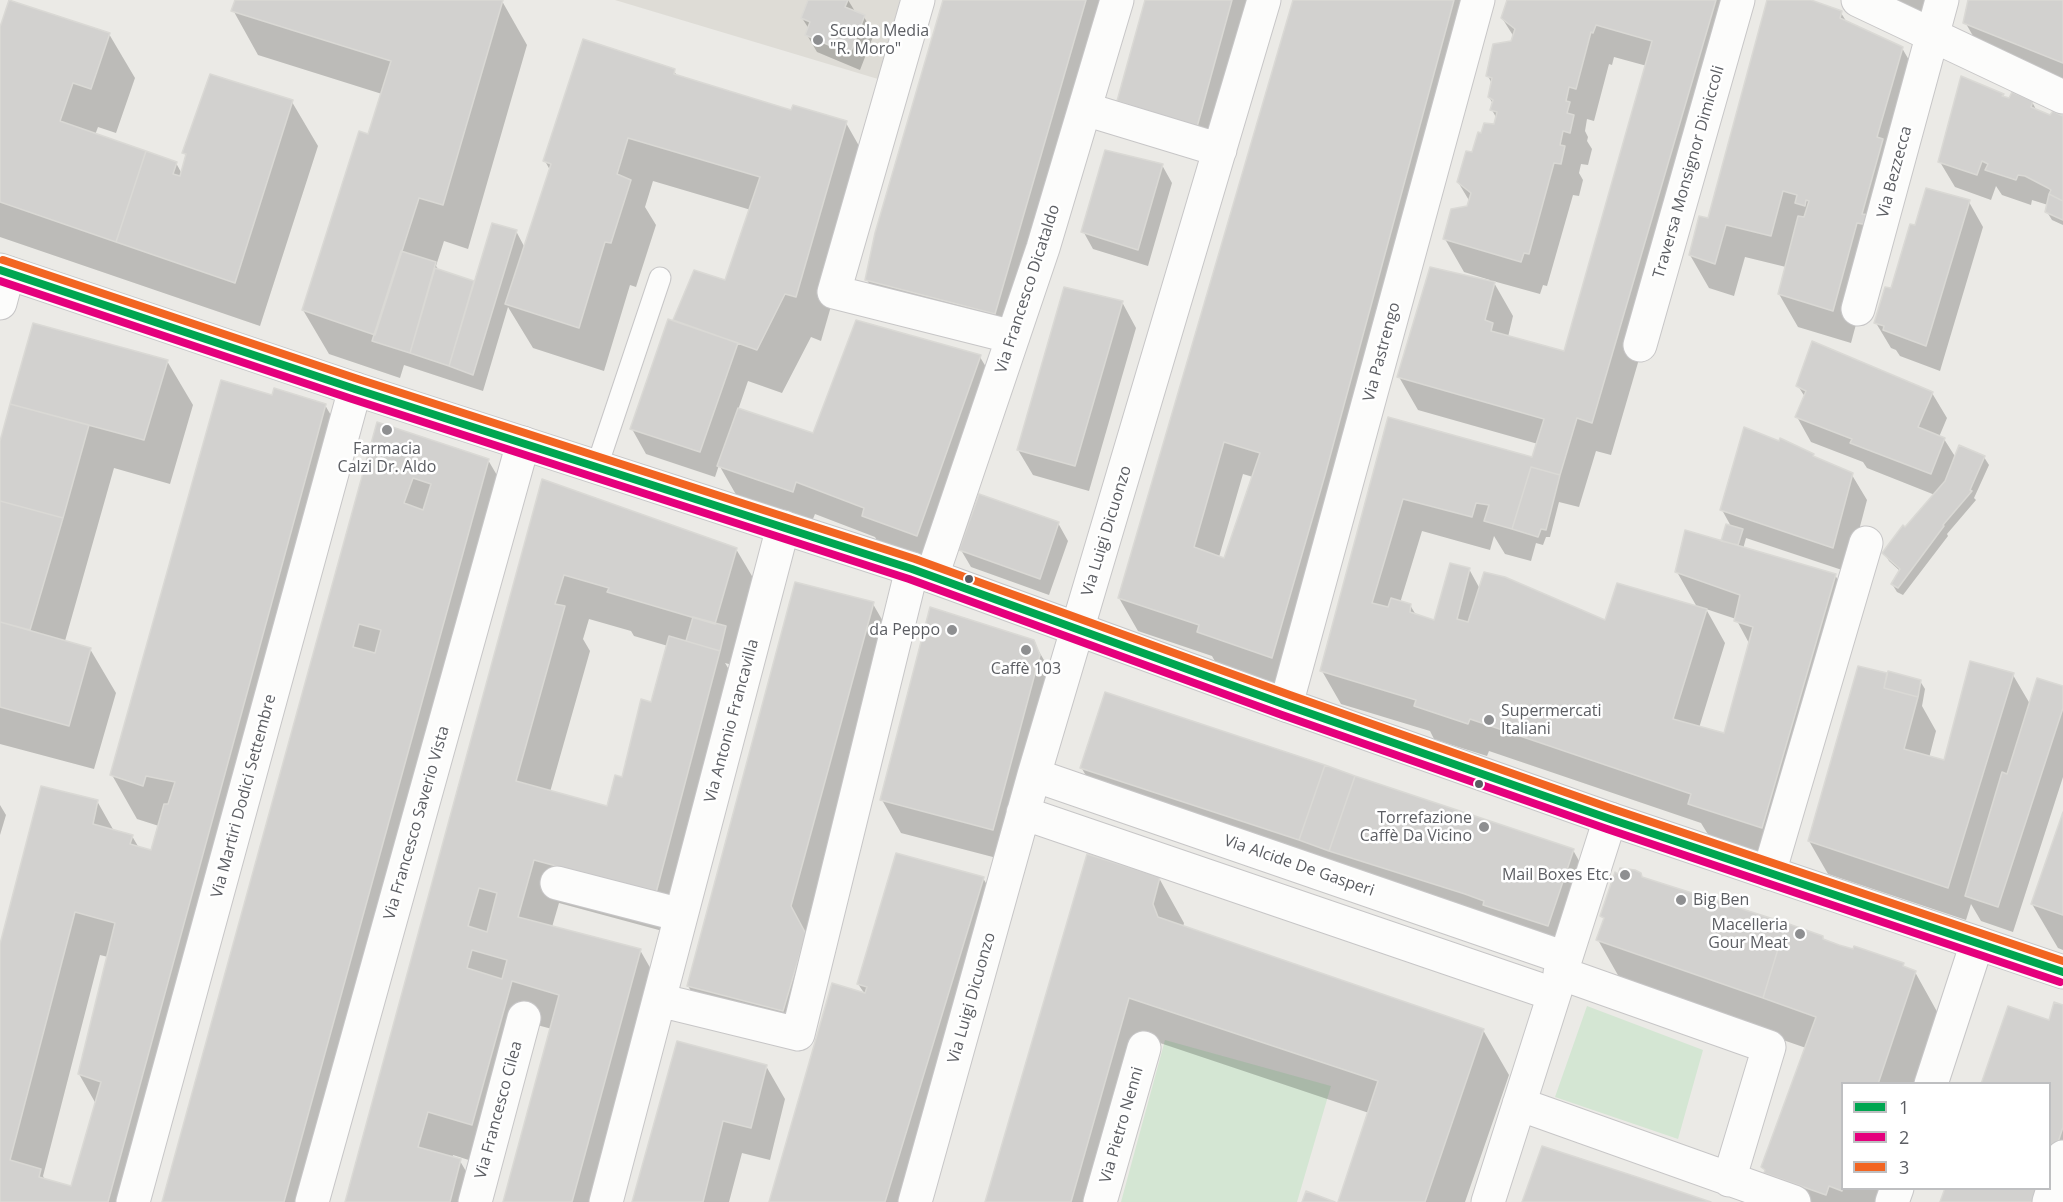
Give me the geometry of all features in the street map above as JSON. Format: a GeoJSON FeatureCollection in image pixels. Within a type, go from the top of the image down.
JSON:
{"type":"FeatureCollection","features":[{"type":"Feature","properties":{"kind":"street"},"geometry":{"type":"LineString","coordinates":[[918,0],[834,292],[1013,337]]}},
{"type":"Feature","properties":{"kind":"street","name":"Via Francesco Dicataldo"},"geometry":{"type":"LineString","coordinates":[[659,1000],[798,1035],[922,572],[1013,337],[1043,248],[1117,0]]}},
{"type":"Feature","properties":{"kind":"street","name":"Via Luigi Dicuonzo"},"geometry":{"type":"LineString","coordinates":[[915,1202],[1034,775],[1264,0]]}},
{"type":"Feature","properties":{"kind":"street","name":"Via Pastrengo"},"geometry":{"type":"LineString","coordinates":[[1286,705],[1478,0]]}},
{"type":"Feature","properties":{"kind":"street","name":"Traversa Monsignor Dimiccoli"},"geometry":{"type":"LineString","coordinates":[[1640,345],[1738,0]]}},
{"type":"Feature","properties":{"kind":"street"},"geometry":{"type":"LineString","coordinates":[[1857,0],[2063,97]]}},
{"type":"Feature","properties":{"kind":"street","name":"Via Bezzecca"},"geometry":{"type":"LineString","coordinates":[[1858,309],[1942,0]]}},
{"type":"Feature","properties":{"kind":"street"},"geometry":{"type":"LineString","coordinates":[[1085,109],[1220,150]]}},
{"type":"Feature","properties":{"kind":"street"},"geometry":{"type":"LineString","coordinates":[[3,282],[355,389],[922,572],[1286,705],[1610,819],[2063,972]]}},
{"type":"Feature","properties":{"kind":"street","name":"Via Martiri Dodici Settembre"},"geometry":{"type":"LineString","coordinates":[[133,1202],[355,389]]}},
{"type":"Feature","properties":{"kind":"street","name":"Via Francesco Saverio Vista"},"geometry":{"type":"LineString","coordinates":[[312,1202],[523,443]]}},
{"type":"Feature","properties":{"kind":"street","name":"Via Antonio Francavilla"},"geometry":{"type":"LineString","coordinates":[[606,1202],[783,526]]}},
{"type":"Feature","properties":{"kind":"street"},"geometry":{"type":"LineString","coordinates":[[1769,873],[1866,543]]}},
{"type":"Feature","properties":{"kind":"street","name":"Via Alcide De Gasperi"},"geometry":{"type":"LineString","coordinates":[[1034,775],[1559,975],[1769,1047],[1729,1180]]}},
{"type":"Feature","properties":{"kind":"street","name":"Via Alcide De Gasperi"},"geometry":{"type":"LineString","coordinates":[[1023,813],[1559,975]]}},
{"type":"Feature","properties":{"kind":"street"},"geometry":{"type":"LineString","coordinates":[[1488,1202],[1610,819]]}},
{"type":"Feature","properties":{"kind":"street"},"geometry":{"type":"LineString","coordinates":[[557,883],[681,915]]}},
{"type":"Feature","properties":{"kind":"street"},"geometry":{"type":"LineString","coordinates":[[1931,1082],[1977,943]]}},
{"type":"Feature","properties":{"kind":"street","name":"Via Francesco Cilea"},"geometry":{"type":"LineString","coordinates":[[474,1202],[524,1018]]}},
{"type":"Feature","properties":{"kind":"street","name":"Via Pietro Nenni"},"geometry":{"type":"LineString","coordinates":[[1100,1202],[1144,1048]]}},
{"type":"Feature","properties":{"kind":"street"},"geometry":{"type":"LineString","coordinates":[[1519,1104],[1794,1202]]}},
{"type":"Feature","properties":{"kind":"street"},"geometry":{"type":"LineString","coordinates":[[2049,1202],[2063,1157]]}},
{"type":"Feature","properties":{"kind":"lane"},"geometry":{"type":"LineString","coordinates":[[597,466],[660,278]]}},
{"type":"Feature","properties":{"kind":"shaded area","name":"Scuola Media \"R. Moro\""},"geometry":{"type":"Polygon","coordinates":[[[615,0],[900,0],[878,79],[615,0]]]}},
{"type":"Feature","properties":{"kind":"green space"},"geometry":{"type":"Polygon","coordinates":[[[1587,1006],[1703,1050],[1678,1139],[1555,1097],[1587,1006]]]}},
{"type":"Feature","properties":{"kind":"green space"},"geometry":{"type":"Polygon","coordinates":[[[1165,1040],[1331,1086],[1297,1202],[1121,1202],[1165,1040]]]}},
{"type":"Feature","properties":{"kind":"building"},"geometry":{"type":"Polygon","coordinates":[[[9,0],[110,33],[91,89],[73,83],[60,121],[146,151],[116,242],[0,202],[0,27],[9,0]]]}},
{"type":"Feature","properties":{"kind":"building"},"geometry":{"type":"Polygon","coordinates":[[[235,0],[503,0],[443,205],[419,198],[375,335],[302,310],[359,131],[368,134],[391,61],[231,11],[235,0]]]}},
{"type":"Feature","properties":{"kind":"building"},"geometry":{"type":"Polygon","coordinates":[[[808,0],[848,0],[845,7],[865,15],[850,54],[805,35],[810,22],[801,18],[808,0]]]}},
{"type":"Feature","properties":{"kind":"building"},"geometry":{"type":"Polygon","coordinates":[[[943,0],[1086,0],[995,314],[865,280],[875,233],[943,0]]]}},
{"type":"Feature","properties":{"kind":"building"},"geometry":{"type":"Polygon","coordinates":[[[1145,0],[1232,0],[1197,127],[1117,101],[1145,0]]]}},
{"type":"Feature","properties":{"kind":"building"},"geometry":{"type":"Polygon","coordinates":[[[1293,0],[1454,0],[1325,475],[1272,658],[1197,632],[1199,625],[1118,598],[1293,0]],[[1224,442],[1194,547],[1224,558],[1260,453],[1224,442]]]}},
{"type":"Feature","properties":{"kind":"building"},"geometry":{"type":"Polygon","coordinates":[[[1507,0],[1716,0],[1592,423],[1577,418],[1560,475],[1531,467],[1512,529],[1484,521],[1489,505],[1476,503],[1472,517],[1403,499],[1372,603],[1388,607],[1391,598],[1411,604],[1410,612],[1434,620],[1450,563],[1470,568],[1457,619],[1468,622],[1484,572],[1505,577],[1605,620],[1617,583],[1707,609],[1673,719],[1724,733],[1753,627],[1734,621],[1740,595],[1675,572],[1685,530],[1836,574],[1762,828],[1688,804],[1691,794],[1470,719],[1468,724],[1414,706],[1416,700],[1320,671],[1388,417],[1532,457],[1544,419],[1397,377],[1430,267],[1495,282],[1485,320],[1493,323],[1491,331],[1564,351],[1652,41],[1596,25],[1593,33],[1591,32],[1576,89],[1569,87],[1566,101],[1570,102],[1567,113],[1574,115],[1570,133],[1563,131],[1560,145],[1565,146],[1561,164],[1554,163],[1529,254],[1524,253],[1521,262],[1443,239],[1451,209],[1467,206],[1471,193],[1457,182],[1466,151],[1472,152],[1478,132],[1481,133],[1484,123],[1494,124],[1497,112],[1490,110],[1493,100],[1488,97],[1492,78],[1486,76],[1493,44],[1511,41],[1515,29],[1501,18],[1507,0]]]}},
{"type":"Feature","properties":{"kind":"building"},"geometry":{"type":"Polygon","coordinates":[[[1767,0],[1811,0],[1842,11],[1840,18],[1903,47],[1877,137],[1883,139],[1862,214],[1870,215],[1868,225],[1857,223],[1833,311],[1778,294],[1798,216],[1804,217],[1809,201],[1806,200],[1805,206],[1795,203],[1797,195],[1783,191],[1771,236],[1726,225],[1715,264],[1689,255],[1699,216],[1708,218],[1767,0]]]}},
{"type":"Feature","properties":{"kind":"building"},"geometry":{"type":"Polygon","coordinates":[[[1968,0],[2063,0],[2063,63],[1963,23],[1968,0]]]}},
{"type":"Feature","properties":{"kind":"building"},"geometry":{"type":"Polygon","coordinates":[[[583,39],[675,69],[674,74],[791,110],[793,105],[847,121],[796,297],[785,294],[757,350],[673,320],[694,270],[725,280],[760,177],[628,138],[617,174],[631,180],[611,243],[605,242],[579,328],[505,304],[551,164],[543,161],[583,39]]]}},
{"type":"Feature","properties":{"kind":"building"},"geometry":{"type":"Polygon","coordinates":[[[210,74],[293,100],[235,283],[116,242],[146,151],[177,162],[173,174],[180,176],[186,154],[182,153],[210,74]]]}},
{"type":"Feature","properties":{"kind":"building"},"geometry":{"type":"Polygon","coordinates":[[[1961,76],[2004,94],[2002,96],[2009,98],[2012,92],[2033,101],[2031,107],[2050,115],[2053,111],[2063,116],[2063,201],[2049,194],[2051,190],[2048,188],[2025,176],[2018,175],[2016,180],[1985,170],[1988,164],[1982,161],[1977,175],[1938,162],[1961,76]]]}},
{"type":"Feature","properties":{"kind":"building"},"geometry":{"type":"Polygon","coordinates":[[[1105,150],[1163,164],[1138,250],[1081,232],[1105,150]]]}},
{"type":"Feature","properties":{"kind":"building"},"geometry":{"type":"Polygon","coordinates":[[[1926,188],[1970,200],[1926,346],[1883,330],[1884,326],[1874,323],[1885,287],[1891,288],[1910,224],[1915,225],[1926,188]]]}},
{"type":"Feature","properties":{"kind":"building"},"geometry":{"type":"Polygon","coordinates":[[[2049,194],[2063,201],[2063,220],[2045,212],[2049,194]]]}},
{"type":"Feature","properties":{"kind":"building"},"geometry":{"type":"Polygon","coordinates":[[[492,223],[517,230],[473,375],[449,366],[492,223]]]}},
{"type":"Feature","properties":{"kind":"building"},"geometry":{"type":"Polygon","coordinates":[[[401,251],[436,262],[410,353],[372,341],[401,251]]]}},
{"type":"Feature","properties":{"kind":"building"},"geometry":{"type":"Polygon","coordinates":[[[435,268],[474,281],[449,366],[410,353],[435,268]]]}},
{"type":"Feature","properties":{"kind":"building"},"geometry":{"type":"Polygon","coordinates":[[[1064,287],[1123,301],[1075,466],[1017,450],[1064,287]]]}},
{"type":"Feature","properties":{"kind":"building"},"geometry":{"type":"Polygon","coordinates":[[[668,319],[738,343],[700,452],[630,429],[668,319]]]}},
{"type":"Feature","properties":{"kind":"building"},"geometry":{"type":"Polygon","coordinates":[[[856,320],[981,355],[917,536],[862,516],[864,508],[796,482],[793,492],[717,466],[738,408],[813,433],[856,320]]]}},
{"type":"Feature","properties":{"kind":"building"},"geometry":{"type":"Polygon","coordinates":[[[33,323],[168,360],[144,440],[10,404],[33,323]]]}},
{"type":"Feature","properties":{"kind":"building"},"geometry":{"type":"Polygon","coordinates":[[[1812,341],[1933,392],[1918,427],[1945,438],[1931,474],[1850,443],[1852,439],[1795,417],[1806,391],[1796,386],[1812,341]]]}},
{"type":"Feature","properties":{"kind":"building"},"geometry":{"type":"Polygon","coordinates":[[[221,380],[272,395],[274,388],[326,404],[108,1202],[0,1202],[0,944],[41,786],[98,800],[93,824],[133,835],[130,844],[151,850],[164,804],[168,804],[175,782],[146,776],[143,786],[110,775],[221,380]],[[75,912],[10,1160],[41,1169],[39,1177],[71,1186],[101,1082],[78,1074],[115,923],[75,912]]]}},
{"type":"Feature","properties":{"kind":"building"},"geometry":{"type":"Polygon","coordinates":[[[10,404],[89,425],[63,518],[0,501],[0,441],[10,404]]]}},
{"type":"Feature","properties":{"kind":"building"},"geometry":{"type":"Polygon","coordinates":[[[377,422],[489,459],[284,1202],[162,1202],[377,422]],[[413,478],[404,503],[423,510],[431,484],[413,478]],[[359,624],[353,647],[375,653],[381,630],[359,624]]]}},
{"type":"Feature","properties":{"kind":"building"},"geometry":{"type":"Polygon","coordinates":[[[1744,427],[1779,441],[1780,438],[1814,454],[1813,456],[1853,473],[1833,548],[1720,510],[1744,427]]]}},
{"type":"Feature","properties":{"kind":"building"},"geometry":{"type":"Polygon","coordinates":[[[1959,445],[1985,456],[1970,490],[1972,491],[1943,525],[1898,588],[1891,584],[1900,569],[1882,553],[1903,525],[1905,527],[1945,481],[1959,445]]]}},
{"type":"Feature","properties":{"kind":"building"},"geometry":{"type":"Polygon","coordinates":[[[1531,467],[1560,475],[1546,530],[1541,529],[1538,537],[1512,529],[1531,467]]]}},
{"type":"Feature","properties":{"kind":"building"},"geometry":{"type":"Polygon","coordinates":[[[542,479],[737,548],[715,624],[607,592],[609,588],[564,575],[555,604],[565,606],[516,781],[607,806],[615,775],[622,777],[641,699],[651,702],[669,636],[720,651],[656,893],[534,860],[518,917],[641,949],[572,1202],[503,1202],[559,995],[512,981],[472,1125],[428,1112],[418,1147],[461,1159],[450,1202],[345,1202],[542,479]],[[479,888],[468,926],[487,932],[497,893],[479,888]],[[472,950],[467,968],[502,979],[507,960],[472,950]]]}},
{"type":"Feature","properties":{"kind":"building"},"geometry":{"type":"Polygon","coordinates":[[[979,494],[1059,522],[1040,579],[959,550],[979,494]]]}},
{"type":"Feature","properties":{"kind":"building"},"geometry":{"type":"Polygon","coordinates":[[[0,501],[63,518],[30,630],[0,622],[0,501]]]}},
{"type":"Feature","properties":{"kind":"building"},"geometry":{"type":"Polygon","coordinates":[[[1726,524],[1743,529],[1738,545],[1721,541],[1726,524]]]}},
{"type":"Feature","properties":{"kind":"building"},"geometry":{"type":"Polygon","coordinates":[[[795,582],[874,602],[791,906],[806,934],[783,1011],[687,986],[795,582]]]}},
{"type":"Feature","properties":{"kind":"building"},"geometry":{"type":"Polygon","coordinates":[[[930,607],[1034,640],[1040,655],[993,830],[880,800],[930,607]]]}},
{"type":"Feature","properties":{"kind":"building"},"geometry":{"type":"Polygon","coordinates":[[[693,617],[726,626],[720,651],[686,641],[693,617]]]}},
{"type":"Feature","properties":{"kind":"building"},"geometry":{"type":"Polygon","coordinates":[[[0,622],[91,648],[69,726],[0,707],[0,622]]]}},
{"type":"Feature","properties":{"kind":"building"},"geometry":{"type":"Polygon","coordinates":[[[1970,661],[2014,673],[1948,888],[1808,841],[1858,666],[1887,673],[1884,688],[1918,697],[1904,749],[1944,760],[1970,661]]]}},
{"type":"Feature","properties":{"kind":"building"},"geometry":{"type":"Polygon","coordinates":[[[1888,671],[1921,680],[1918,697],[1884,688],[1888,671]]]}},
{"type":"Feature","properties":{"kind":"building"},"geometry":{"type":"Polygon","coordinates":[[[2037,678],[2063,686],[2063,708],[1998,907],[1965,896],[2002,772],[2007,774],[2037,678]]]}},
{"type":"Feature","properties":{"kind":"building"},"geometry":{"type":"Polygon","coordinates":[[[1105,692],[1325,765],[1299,840],[1080,768],[1105,692]]]}},
{"type":"Feature","properties":{"kind":"building"},"geometry":{"type":"Polygon","coordinates":[[[1325,765],[1355,776],[1329,851],[1299,840],[1325,765]]]}},
{"type":"Feature","properties":{"kind":"building"},"geometry":{"type":"Polygon","coordinates":[[[1355,776],[1574,849],[1548,926],[1483,905],[1484,901],[1465,894],[1329,851],[1355,776]]]}},
{"type":"Feature","properties":{"kind":"building"},"geometry":{"type":"Polygon","coordinates":[[[2063,812],[2063,915],[2031,904],[2063,812]]]}},
{"type":"Feature","properties":{"kind":"building"},"geometry":{"type":"Polygon","coordinates":[[[896,853],[984,877],[885,1202],[769,1202],[832,983],[865,993],[867,987],[857,984],[896,853]]]}},
{"type":"Feature","properties":{"kind":"building"},"geometry":{"type":"Polygon","coordinates":[[[1087,854],[1160,877],[1153,904],[1158,917],[1484,1029],[1425,1202],[1338,1202],[1378,1081],[1129,998],[1071,1202],[985,1202],[1087,854]]]}},
{"type":"Feature","properties":{"kind":"building"},"geometry":{"type":"Polygon","coordinates":[[[1620,868],[1635,870],[1641,873],[1642,877],[1786,923],[1763,998],[1596,940],[1604,918],[1600,916],[1615,872],[1618,874],[1620,868]]]}},
{"type":"Feature","properties":{"kind":"building"},"geometry":{"type":"Polygon","coordinates":[[[1786,923],[1823,936],[1823,939],[1839,945],[1853,949],[1854,946],[1904,963],[1903,966],[1916,971],[1879,1082],[1841,1082],[1842,1191],[1829,1186],[1826,1195],[1764,1173],[1765,1170],[1761,1167],[1816,1017],[1763,998],[1786,923]]]}},
{"type":"Feature","properties":{"kind":"building"},"geometry":{"type":"Polygon","coordinates":[[[2054,1002],[2063,1005],[2063,1127],[2051,1164],[2051,1082],[1982,1082],[2008,1006],[2049,1020],[2054,1002]]]}},
{"type":"Feature","properties":{"kind":"building"},"geometry":{"type":"Polygon","coordinates":[[[677,1041],[767,1065],[751,1128],[723,1121],[703,1202],[632,1202],[677,1041]]]}},
{"type":"Feature","properties":{"kind":"building"},"geometry":{"type":"Polygon","coordinates":[[[1542,1146],[1640,1178],[1711,1202],[1522,1202],[1542,1146]]]}},
{"type":"Feature","properties":{"kind":"building"},"geometry":{"type":"Polygon","coordinates":[[[1944,1190],[2041,1190],[2038,1202],[1940,1202],[1944,1190]]]}},
{"type":"Feature","properties":{"kind":"building"},"geometry":{"type":"Polygon","coordinates":[[[1306,1191],[1335,1202],[1302,1202],[1306,1191]]]}},
{"type":"Feature","properties":{"kind":"transit line","name":"3"},"geometry":{"type":"LineString","coordinates":[[3,260],[358,379],[915,559],[1613,809],[2063,961]]}},
{"type":"Feature","properties":{"kind":"transit line","name":"1"},"geometry":{"type":"LineString","coordinates":[[0,270],[355,389],[912,569],[1286,705],[1610,819],[2063,972]]}},
{"type":"Feature","properties":{"kind":"transit line","name":"2"},"geometry":{"type":"LineString","coordinates":[[0,281],[352,399],[909,579],[1282,715],[1607,829],[2060,982]]}},
{"type":"Feature","properties":{"kind":"place","name":"Scuola Media \"R. Moro\""},"geometry":{"type":"Point","coordinates":[818,40]}},
{"type":"Feature","properties":{"kind":"place","name":"Farmacia Calzi Dr. Aldo"},"geometry":{"type":"Point","coordinates":[387,430]}},
{"type":"Feature","properties":{"kind":"place","name":"da Peppo"},"geometry":{"type":"Point","coordinates":[952,630]}},
{"type":"Feature","properties":{"kind":"place","name":"Caffè 103"},"geometry":{"type":"Point","coordinates":[1026,650]}},
{"type":"Feature","properties":{"kind":"place","name":"Supermercati Italiani"},"geometry":{"type":"Point","coordinates":[1489,720]}},
{"type":"Feature","properties":{"kind":"place","name":"Torrefazione Caffè Da Vicino"},"geometry":{"type":"Point","coordinates":[1484,827]}},
{"type":"Feature","properties":{"kind":"place","name":"Mail Boxes Etc."},"geometry":{"type":"Point","coordinates":[1625,875]}},
{"type":"Feature","properties":{"kind":"place","name":"Big Ben"},"geometry":{"type":"Point","coordinates":[1681,900]}},
{"type":"Feature","properties":{"kind":"place","name":"Macelleria Gour Meat"},"geometry":{"type":"Point","coordinates":[1800,934]}}]}
